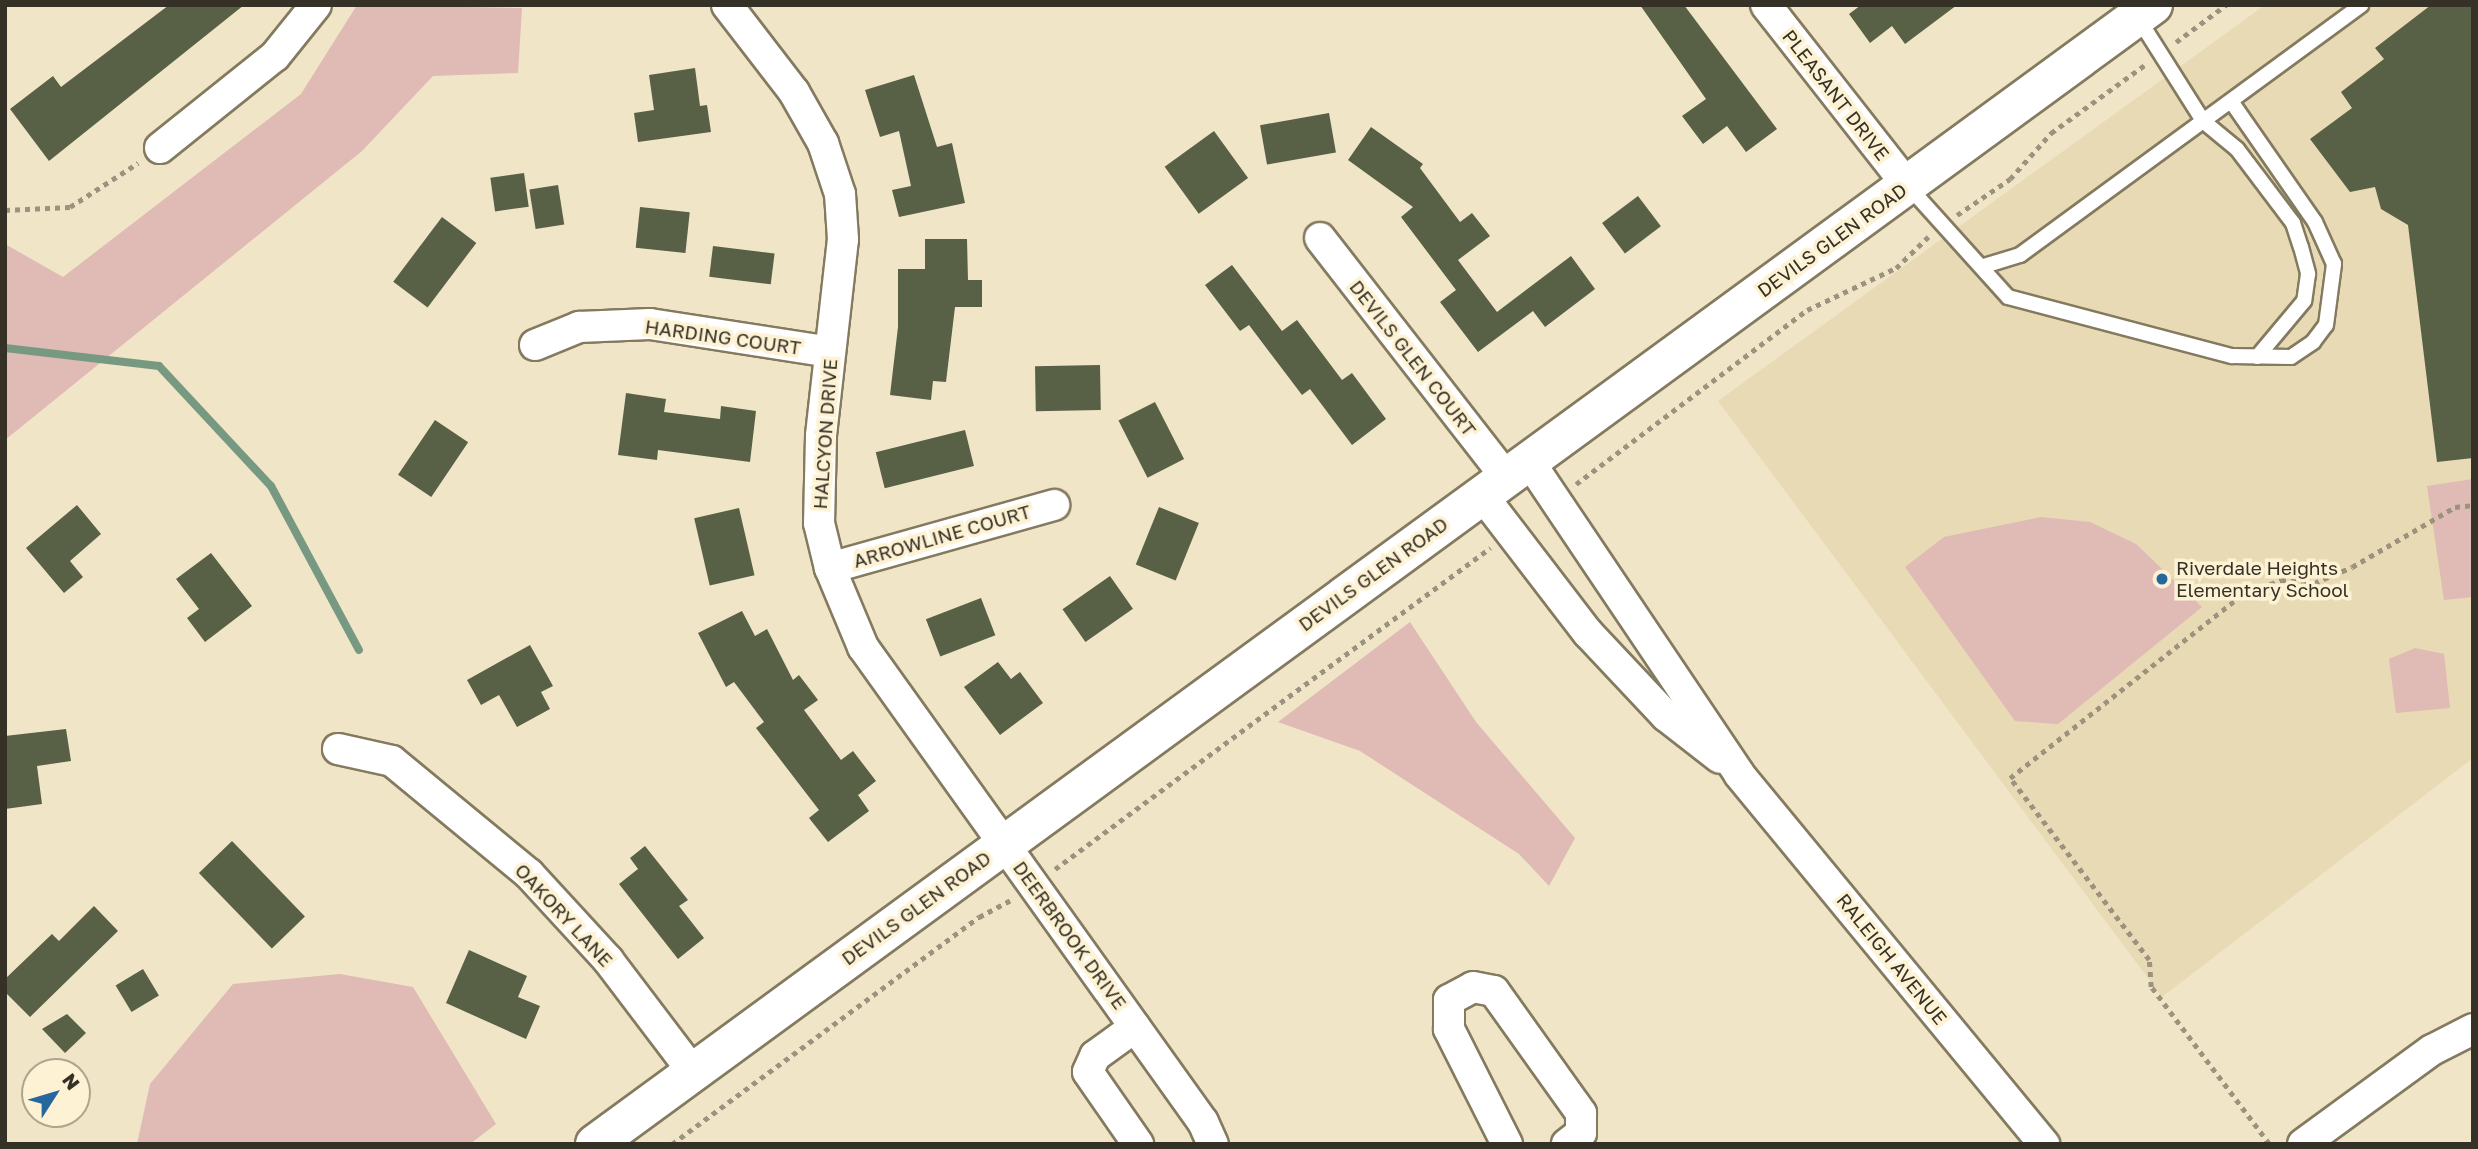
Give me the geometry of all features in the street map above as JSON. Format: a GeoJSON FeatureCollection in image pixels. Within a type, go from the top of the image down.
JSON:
{"type":"FeatureCollection","features":[{"type":"Feature","properties":{"kind":"main road","name":"DEVILS GLEN ROAD"},"geometry":{"type":"LineString","coordinates":[[595,1144],[2145,11]]}},
{"type":"Feature","properties":{"kind":"street"},"geometry":{"type":"LineString","coordinates":[[160,148],[275,57],[316,5]]}},
{"type":"Feature","properties":{"kind":"street","name":"HALCYON DRIVE"},"geometry":{"type":"LineString","coordinates":[[727,5],[794,92],[823,143],[839,194],[843,239],[830,352],[819,523],[830,568],[863,647],[1004,844]]}},
{"type":"Feature","properties":{"kind":"street","name":"PLEASANT DRIVE"},"geometry":{"type":"LineString","coordinates":[[1766,5],[1907,185]]}},
{"type":"Feature","properties":{"kind":"street","name":"DEVILS GLEN COURT"},"geometry":{"type":"LineString","coordinates":[[1320,238],[1506,478]]}},
{"type":"Feature","properties":{"kind":"street","name":"HARDING COURT"},"geometry":{"type":"LineString","coordinates":[[535,345],[579,327],[650,324],[830,352]]}},
{"type":"Feature","properties":{"kind":"street","name":"RALEIGH AVENUE"},"geometry":{"type":"LineString","coordinates":[[1506,478],[1557,502],[1740,774],[2044,1144]]}},
{"type":"Feature","properties":{"kind":"street","name":"RALEIGH AVENUE"},"geometry":{"type":"LineString","coordinates":[[1506,478],[1512,534],[1588,633],[1666,716],[1740,774]]}},
{"type":"Feature","properties":{"kind":"street","name":"ARROWLINE COURT"},"geometry":{"type":"LineString","coordinates":[[830,568],[1054,505]]}},
{"type":"Feature","properties":{"kind":"street","name":"OAKORY LANE"},"geometry":{"type":"LineString","coordinates":[[338,749],[392,761],[529,874],[608,960],[693,1072]]}},
{"type":"Feature","properties":{"kind":"street","name":"DEERBROOK DRIVE"},"geometry":{"type":"LineString","coordinates":[[1004,844],[1135,1027],[1212,1143]]}},
{"type":"Feature","properties":{"kind":"street"},"geometry":{"type":"LineString","coordinates":[[1507,1144],[1449,1029],[1449,1000],[1473,987],[1494,991],[1581,1113],[1581,1133],[1567,1144]]}},
{"type":"Feature","properties":{"kind":"street","name":"DEERBROOK DRIVE"},"geometry":{"type":"LineString","coordinates":[[1135,1027],[1095,1056],[1088,1072],[1138,1144]]}},
{"type":"Feature","properties":{"kind":"street"},"geometry":{"type":"LineString","coordinates":[[2303,1144],[2432,1050],[2473,1029]]}},
{"type":"Feature","properties":{"kind":"lane"},"geometry":{"type":"LineString","coordinates":[[1984,267],[2021,255],[2361,5]]}},
{"type":"Feature","properties":{"kind":"lane"},"geometry":{"type":"LineString","coordinates":[[2145,11],[2158,55],[2203,121],[2237,149],[2292,223],[2308,274],[2304,301],[2257,356]]}},
{"type":"Feature","properties":{"kind":"lane"},"geometry":{"type":"LineString","coordinates":[[1907,185],[1984,267],[2008,298],[2232,356],[2291,358],[2313,342],[2326,325],[2334,264],[2315,222],[2231,100]]}},
{"type":"Feature","properties":{"kind":"path"},"geometry":{"type":"LineString","coordinates":[[1557,502],[1807,310],[1896,268],[1943,224],[2010,179],[2051,133],[2226,5]]}},
{"type":"Feature","properties":{"kind":"path"},"geometry":{"type":"LineString","coordinates":[[5,210],[70,207],[160,148]]}},
{"type":"Feature","properties":{"kind":"path"},"geometry":{"type":"LineString","coordinates":[[2269,1144],[2151,987],[2149,960],[2010,778],[2242,595],[2281,580],[2314,583],[2351,567],[2455,507],[2473,505]]}},
{"type":"Feature","properties":{"kind":"path"},"geometry":{"type":"LineString","coordinates":[[672,1144],[978,917],[1033,885],[1452,573],[1512,534]]}},
{"type":"Feature","properties":{"kind":"shaded area"},"geometry":{"type":"Polygon","coordinates":[[[357,5],[522,8],[518,73],[433,76],[362,151],[5,440],[5,244],[63,277],[301,94],[357,5]]]}},
{"type":"Feature","properties":{"kind":"shaded area","name":"Riverdale Heights Elementary School"},"geometry":{"type":"Polygon","coordinates":[[[2265,5],[2473,5],[2473,758],[2162,997],[1718,401],[2265,5]]]}},
{"type":"Feature","properties":{"kind":"shaded area"},"geometry":{"type":"Polygon","coordinates":[[[2473,479],[2473,597],[2444,600],[2427,486],[2473,479]]]}},
{"type":"Feature","properties":{"kind":"shaded area"},"geometry":{"type":"Polygon","coordinates":[[[2041,517],[2090,522],[2136,544],[2202,607],[2058,724],[2015,721],[1905,567],[1944,537],[2041,517]]]}},
{"type":"Feature","properties":{"kind":"shaded area"},"geometry":{"type":"Polygon","coordinates":[[[1410,622],[1476,722],[1575,838],[1549,886],[1519,854],[1360,751],[1278,722],[1410,622]]]}},
{"type":"Feature","properties":{"kind":"shaded area"},"geometry":{"type":"Polygon","coordinates":[[[2415,648],[2444,654],[2450,708],[2396,713],[2389,659],[2415,648]]]}},
{"type":"Feature","properties":{"kind":"shaded area"},"geometry":{"type":"Polygon","coordinates":[[[340,974],[413,987],[496,1124],[470,1144],[137,1144],[150,1084],[233,984],[340,974]]]}},
{"type":"Feature","properties":{"kind":"building"},"geometry":{"type":"Polygon","coordinates":[[[169,5],[244,5],[49,161],[10,109],[53,76],[61,87],[169,5]]]}},
{"type":"Feature","properties":{"kind":"building"},"geometry":{"type":"Polygon","coordinates":[[[1640,5],[1684,5],[1777,129],[1746,152],[1727,126],[1703,144],[1682,116],[1706,99],[1640,5]]]}},
{"type":"Feature","properties":{"kind":"building"},"geometry":{"type":"Polygon","coordinates":[[[1861,5],[1957,5],[1905,44],[1892,26],[1870,43],[1849,14],[1861,5]]]}},
{"type":"Feature","properties":{"kind":"building"},"geometry":{"type":"Polygon","coordinates":[[[2431,5],[2473,5],[2473,458],[2437,462],[2408,225],[2381,209],[2375,187],[2350,192],[2310,139],[2352,108],[2341,92],[2384,59],[2375,48],[2431,5]]]}},
{"type":"Feature","properties":{"kind":"building"},"geometry":{"type":"Polygon","coordinates":[[[695,68],[700,106],[707,105],[711,132],[638,142],[634,113],[654,110],[649,75],[695,68]]]}},
{"type":"Feature","properties":{"kind":"building"},"geometry":{"type":"Polygon","coordinates":[[[914,75],[937,147],[952,143],[965,203],[899,217],[892,190],[911,186],[899,131],[880,137],[865,90],[914,75]]]}},
{"type":"Feature","properties":{"kind":"building"},"geometry":{"type":"Polygon","coordinates":[[[1329,113],[1336,152],[1267,165],[1260,125],[1329,113]]]}},
{"type":"Feature","properties":{"kind":"building"},"geometry":{"type":"Polygon","coordinates":[[[1371,127],[1423,164],[1420,168],[1460,222],[1472,213],[1490,236],[1458,260],[1497,312],[1571,256],[1595,289],[1545,327],[1533,311],[1478,352],[1440,302],[1456,290],[1401,217],[1413,207],[1348,160],[1371,127]]]}},
{"type":"Feature","properties":{"kind":"building"},"geometry":{"type":"Polygon","coordinates":[[[1214,131],[1248,178],[1199,214],[1165,167],[1214,131]]]}},
{"type":"Feature","properties":{"kind":"building"},"geometry":{"type":"Polygon","coordinates":[[[524,173],[529,207],[495,211],[490,178],[524,173]]]}},
{"type":"Feature","properties":{"kind":"building"},"geometry":{"type":"Polygon","coordinates":[[[558,185],[564,225],[536,229],[529,190],[558,185]]]}},
{"type":"Feature","properties":{"kind":"building"},"geometry":{"type":"Polygon","coordinates":[[[1638,196],[1661,226],[1625,253],[1602,223],[1638,196]]]}},
{"type":"Feature","properties":{"kind":"building"},"geometry":{"type":"Polygon","coordinates":[[[640,207],[690,212],[685,253],[636,248],[640,207]]]}},
{"type":"Feature","properties":{"kind":"building"},"geometry":{"type":"Polygon","coordinates":[[[442,217],[476,243],[428,308],[393,282],[442,217]]]}},
{"type":"Feature","properties":{"kind":"building"},"geometry":{"type":"Polygon","coordinates":[[[925,239],[967,239],[968,280],[982,280],[982,307],[955,307],[946,382],[933,381],[931,400],[890,395],[898,327],[898,269],[925,269],[925,239]]]}},
{"type":"Feature","properties":{"kind":"building"},"geometry":{"type":"Polygon","coordinates":[[[713,246],[775,254],[771,284],[709,277],[713,246]]]}},
{"type":"Feature","properties":{"kind":"building"},"geometry":{"type":"Polygon","coordinates":[[[1232,265],[1282,331],[1297,320],[1342,380],[1352,373],[1386,419],[1352,445],[1310,389],[1302,395],[1249,325],[1240,331],[1205,285],[1232,265]]]}},
{"type":"Feature","properties":{"kind":"building"},"geometry":{"type":"Polygon","coordinates":[[[1100,365],[1101,410],[1036,411],[1035,366],[1100,365]]]}},
{"type":"Feature","properties":{"kind":"building"},"geometry":{"type":"Polygon","coordinates":[[[626,393],[666,399],[664,412],[720,419],[721,406],[756,411],[750,462],[658,450],[657,460],[618,455],[626,393]]]}},
{"type":"Feature","properties":{"kind":"building"},"geometry":{"type":"Polygon","coordinates":[[[1155,402],[1184,459],[1148,478],[1118,421],[1155,402]]]}},
{"type":"Feature","properties":{"kind":"building"},"geometry":{"type":"Polygon","coordinates":[[[435,420],[468,442],[431,497],[398,475],[435,420]]]}},
{"type":"Feature","properties":{"kind":"building"},"geometry":{"type":"Polygon","coordinates":[[[965,430],[974,466],[885,488],[876,452],[965,430]]]}},
{"type":"Feature","properties":{"kind":"building"},"geometry":{"type":"Polygon","coordinates":[[[77,505],[101,534],[70,561],[83,577],[64,593],[26,548],[77,505]]]}},
{"type":"Feature","properties":{"kind":"building"},"geometry":{"type":"Polygon","coordinates":[[[1159,507],[1199,523],[1176,581],[1136,564],[1159,507]]]}},
{"type":"Feature","properties":{"kind":"building"},"geometry":{"type":"Polygon","coordinates":[[[739,508],[755,575],[710,586],[694,518],[739,508]]]}},
{"type":"Feature","properties":{"kind":"building"},"geometry":{"type":"Polygon","coordinates":[[[211,553],[252,606],[205,642],[187,618],[199,609],[176,579],[211,553]]]}},
{"type":"Feature","properties":{"kind":"building"},"geometry":{"type":"Polygon","coordinates":[[[1110,576],[1133,609],[1085,642],[1062,609],[1110,576]]]}},
{"type":"Feature","properties":{"kind":"building"},"geometry":{"type":"Polygon","coordinates":[[[981,598],[995,635],[940,656],[926,619],[981,598]]]}},
{"type":"Feature","properties":{"kind":"building"},"geometry":{"type":"Polygon","coordinates":[[[742,611],[755,636],[767,629],[793,680],[799,675],[818,700],[804,710],[841,760],[853,751],[876,781],[858,795],[869,811],[828,842],[809,818],[819,810],[756,728],[764,722],[734,682],[726,687],[698,633],[742,611]]]}},
{"type":"Feature","properties":{"kind":"building"},"geometry":{"type":"Polygon","coordinates":[[[530,645],[553,686],[541,692],[550,709],[517,727],[499,695],[481,705],[467,680],[530,645]]]}},
{"type":"Feature","properties":{"kind":"building"},"geometry":{"type":"Polygon","coordinates":[[[998,662],[1011,679],[1020,672],[1043,703],[1000,735],[964,687],[998,662]]]}},
{"type":"Feature","properties":{"kind":"building"},"geometry":{"type":"Polygon","coordinates":[[[66,729],[71,761],[37,766],[42,804],[5,809],[5,736],[66,729]]]}},
{"type":"Feature","properties":{"kind":"building"},"geometry":{"type":"Polygon","coordinates":[[[232,841],[305,917],[272,948],[199,873],[232,841]]]}},
{"type":"Feature","properties":{"kind":"building"},"geometry":{"type":"Polygon","coordinates":[[[645,846],[688,900],[679,906],[704,938],[678,959],[619,884],[638,869],[630,858],[645,846]]]}},
{"type":"Feature","properties":{"kind":"building"},"geometry":{"type":"Polygon","coordinates":[[[94,906],[118,931],[30,1017],[5,992],[5,979],[52,934],[59,941],[94,906]]]}},
{"type":"Feature","properties":{"kind":"building"},"geometry":{"type":"Polygon","coordinates":[[[469,950],[527,976],[518,997],[540,1006],[526,1039],[446,1003],[469,950]]]}},
{"type":"Feature","properties":{"kind":"building"},"geometry":{"type":"Polygon","coordinates":[[[143,969],[159,996],[132,1012],[116,985],[143,969]]]}},
{"type":"Feature","properties":{"kind":"building"},"geometry":{"type":"Polygon","coordinates":[[[67,1014],[86,1033],[65,1053],[42,1029],[67,1014]]]}},
{"type":"Feature","properties":{"kind":"waterway"},"geometry":{"type":"LineString","coordinates":[[5,348],[159,366],[271,486],[359,650]]}},
{"type":"Feature","properties":{"kind":"place","name":"Riverdale Heights Elementary School"},"geometry":{"type":"Point","coordinates":[2162,579]}}]}
